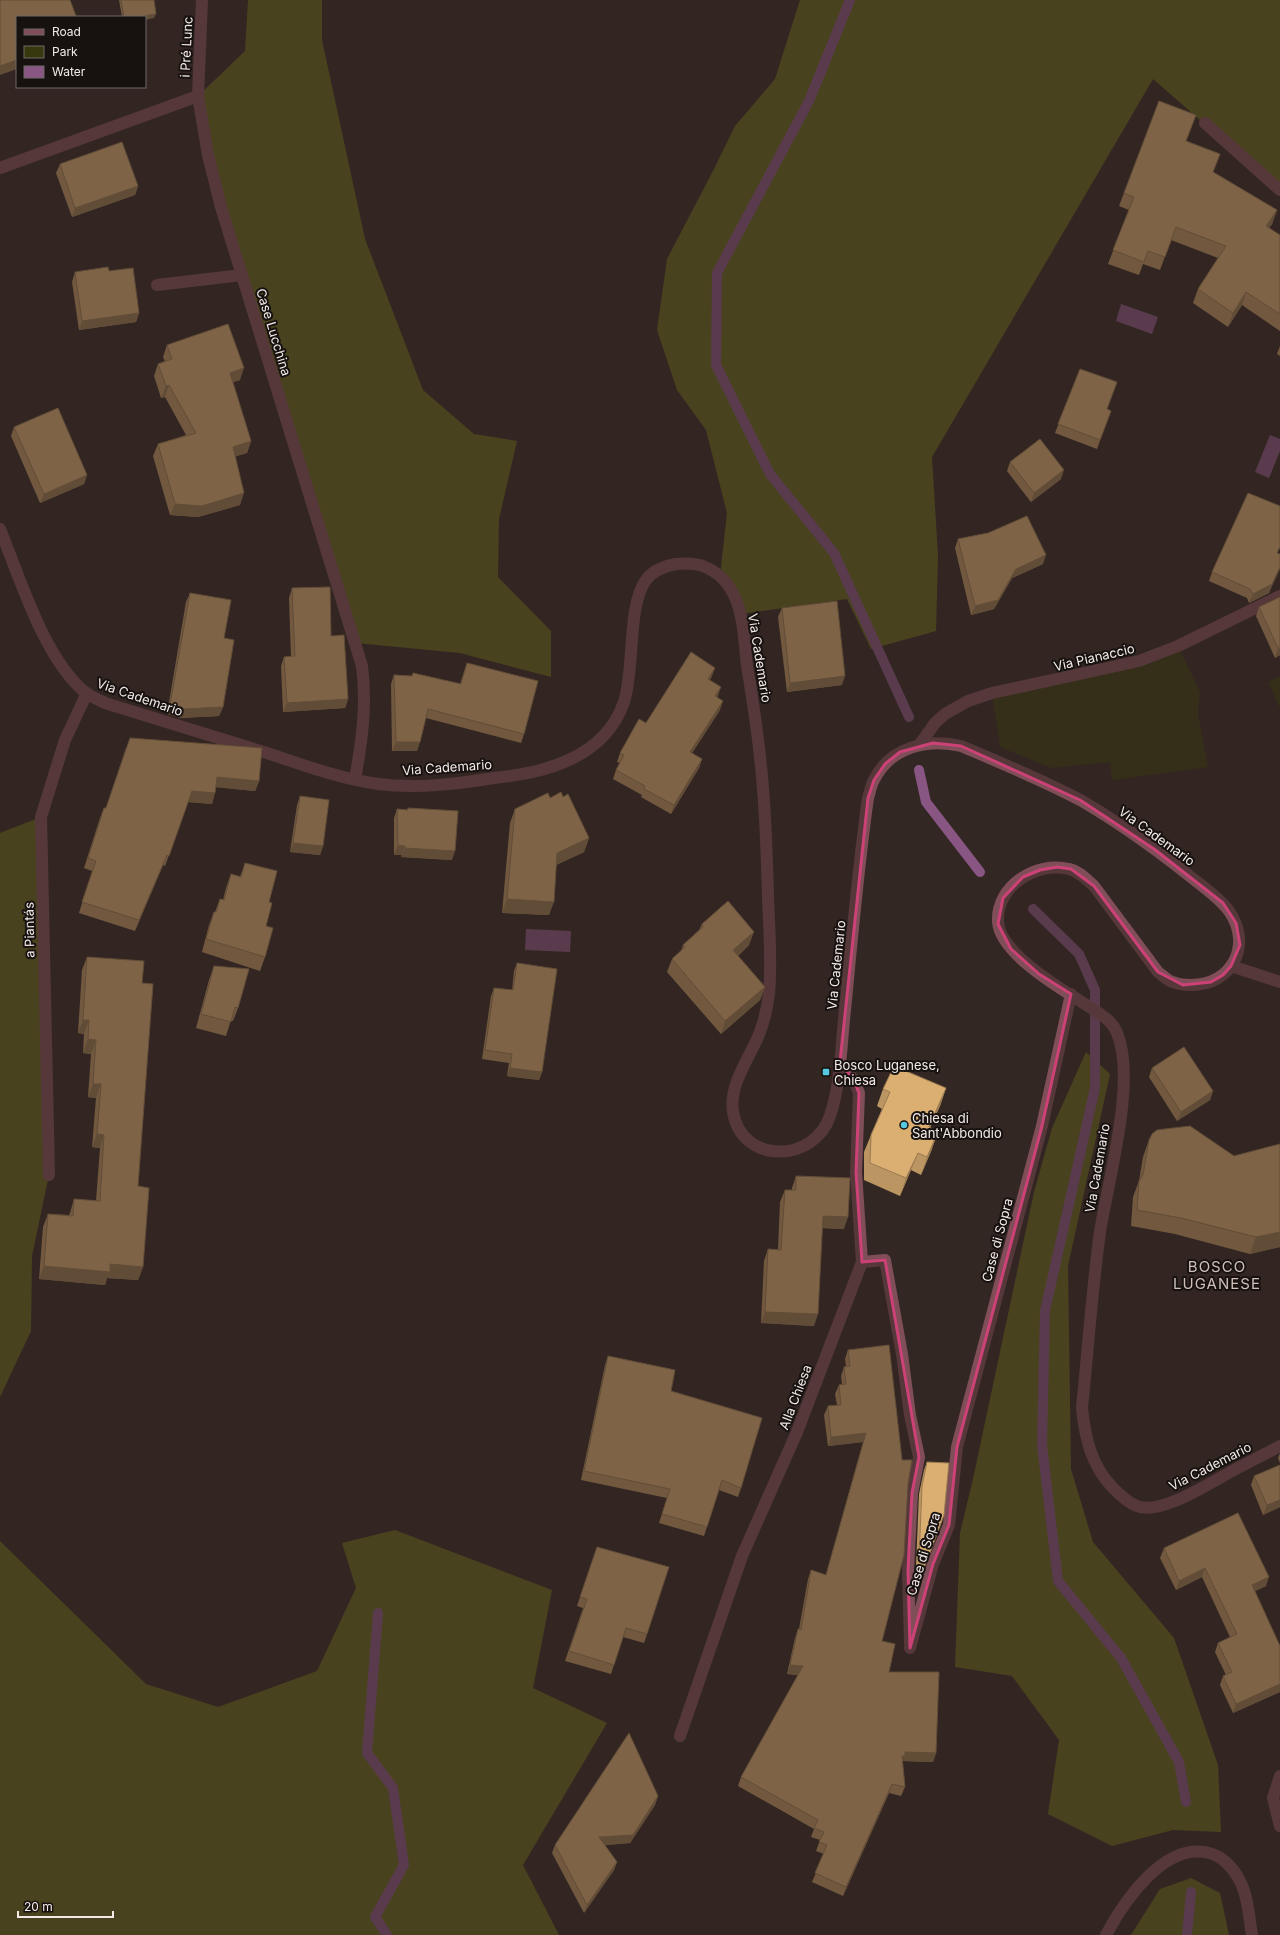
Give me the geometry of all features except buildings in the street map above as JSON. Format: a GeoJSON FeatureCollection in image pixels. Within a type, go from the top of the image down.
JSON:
{"type":"FeatureCollection","features":[{"type":"Feature","properties":{"kind":"street","name":"i Pré Lunc"},"geometry":{"type":"LineString","coordinates":[[198,96],[202,0]]}},
{"type":"Feature","properties":{"kind":"street"},"geometry":{"type":"LineString","coordinates":[[0,168],[198,96]]}},
{"type":"Feature","properties":{"kind":"street","name":"Case Lucchina"},"geometry":{"type":"LineString","coordinates":[[198,96],[210,163],[242,275],[362,666],[364,685],[363,732],[355,779]]}},
{"type":"Feature","properties":{"kind":"street"},"geometry":{"type":"LineString","coordinates":[[1205,123],[1280,190]]}},
{"type":"Feature","properties":{"kind":"street"},"geometry":{"type":"LineString","coordinates":[[157,284],[242,275]]}},
{"type":"Feature","properties":{"kind":"street","name":"Via Cademario"},"geometry":{"type":"LineString","coordinates":[[0,529],[49,646],[72,678],[87,693],[105,703],[355,779],[404,786],[465,782],[524,774],[548,768],[585,752],[598,742],[609,729],[623,704],[628,679],[639,594],[644,581],[653,572],[665,566],[682,563],[695,564],[709,569],[720,576],[730,588],[740,614],[759,742],[764,794],[770,965],[766,1012],[759,1034],[741,1071],[734,1091],[732,1109],[737,1124],[744,1137],[754,1145],[768,1151],[787,1152],[804,1147],[817,1137],[827,1125],[832,1109],[840,1062],[867,804],[874,780],[885,764],[900,752],[920,744],[947,743],[961,746],[1080,800],[1154,849],[1223,903],[1236,923],[1240,945],[1238,956],[1223,975],[1211,982],[1183,985],[1170,981],[1158,972],[1148,961],[1103,898],[1082,875],[1070,869],[1057,867],[1040,870],[1023,877],[1010,887],[1003,898],[999,911],[998,924],[1002,936],[1011,949],[1039,974],[1099,1013],[1112,1024],[1117,1032],[1122,1048],[1124,1072],[1117,1137],[1100,1230],[1082,1408],[1085,1436],[1092,1459],[1104,1478],[1120,1495],[1137,1507],[1158,1507],[1196,1492],[1280,1446]]}},
{"type":"Feature","properties":{"kind":"street","name":"Via Pianaccio"},"geometry":{"type":"LineString","coordinates":[[920,744],[927,733],[940,719],[968,701],[992,694],[1139,661],[1178,646],[1280,596]]}},
{"type":"Feature","properties":{"kind":"street","name":"a Piantás"},"geometry":{"type":"LineString","coordinates":[[49,1175],[40,817],[65,740],[87,693]]}},
{"type":"Feature","properties":{"kind":"street"},"geometry":{"type":"LineString","coordinates":[[1231,966],[1280,982]]}},
{"type":"Feature","properties":{"kind":"street","name":"Case di Sopra"},"geometry":{"type":"LineString","coordinates":[[862,1262],[885,1260],[902,1354],[910,1415],[919,1457],[912,1493],[908,1570],[910,1648],[933,1564],[949,1525],[957,1447],[1076,998]]}},
{"type":"Feature","properties":{"kind":"street","name":"Alla Chiesa"},"geometry":{"type":"LineString","coordinates":[[680,1736],[742,1556],[797,1432],[862,1262],[856,1172],[859,1093],[854,1080],[840,1062]]}},
{"type":"Feature","properties":{"kind":"street"},"geometry":{"type":"LineString","coordinates":[[1280,1776],[1273,1798],[1276,1816],[1280,1826]]}},
{"type":"Feature","properties":{"kind":"street"},"geometry":{"type":"LineString","coordinates":[[1106,1935],[1122,1910],[1153,1872],[1165,1862],[1177,1855],[1202,1851],[1214,1854],[1225,1861],[1234,1871],[1244,1895],[1252,1935]]}},
{"type":"Feature","properties":{"kind":"highlighted area"},"geometry":{"type":"Polygon","coordinates":[[[933,743],[961,746],[1080,800],[1154,849],[1223,903],[1236,923],[1240,945],[1231,966],[1223,975],[1211,982],[1183,985],[1158,972],[1094,886],[1071,869],[1057,867],[1040,870],[1023,877],[1003,898],[998,924],[1011,949],[1039,974],[1071,994],[1042,1126],[957,1447],[949,1525],[933,1564],[910,1648],[908,1570],[912,1493],[919,1457],[885,1260],[862,1262],[856,1172],[859,1093],[854,1081],[840,1062],[868,798],[874,780],[885,764],[900,752],[933,743]]]}},
{"type":"Feature","properties":{"kind":"green space"},"geometry":{"type":"Polygon","coordinates":[[[1178,646],[1200,692],[1198,714],[1208,767],[1112,780],[1110,762],[1051,768],[1000,747],[992,693],[1178,646]]]}},
{"type":"Feature","properties":{"kind":"green space"},"geometry":{"type":"Polygon","coordinates":[[[1280,676],[1280,708],[1268,682],[1280,676]]]}},
{"type":"Feature","properties":{"kind":"shaded area"},"geometry":{"type":"Polygon","coordinates":[[[248,0],[322,0],[322,40],[365,239],[423,390],[474,434],[517,441],[499,519],[498,577],[551,631],[551,677],[460,653],[356,643],[242,275],[198,96],[245,51],[248,0]]]}},
{"type":"Feature","properties":{"kind":"shaded area"},"geometry":{"type":"Polygon","coordinates":[[[800,0],[1280,0],[1280,190],[1153,79],[932,457],[938,556],[936,631],[871,649],[847,599],[740,614],[720,576],[727,513],[706,430],[677,390],[657,330],[667,259],[735,126],[775,79],[800,0]]]}},
{"type":"Feature","properties":{"kind":"shaded area"},"geometry":{"type":"Polygon","coordinates":[[[41,817],[49,1175],[32,1256],[31,1331],[0,1397],[0,833],[41,817]]]}},
{"type":"Feature","properties":{"kind":"shaded area"},"geometry":{"type":"Polygon","coordinates":[[[1086,1052],[1110,1074],[1068,1266],[1071,1469],[1093,1542],[1174,1638],[1218,1765],[1221,1832],[1173,1830],[1112,1846],[1048,1814],[1059,1740],[1012,1676],[955,1667],[960,1533],[973,1479],[1034,1192],[1052,1128],[1086,1052]]]}},
{"type":"Feature","properties":{"kind":"shaded area"},"geometry":{"type":"Polygon","coordinates":[[[395,1530],[552,1590],[533,1688],[607,1723],[523,1865],[559,1935],[0,1935],[0,1541],[146,1684],[218,1707],[317,1671],[356,1588],[342,1543],[395,1530]]]}},
{"type":"Feature","properties":{"kind":"shaded area"},"geometry":{"type":"Polygon","coordinates":[[[1191,1878],[1220,1893],[1229,1935],[1131,1935],[1160,1889],[1191,1878]]]}},
{"type":"Feature","properties":{"kind":"water"},"geometry":{"type":"Polygon","coordinates":[[[1121,304],[1158,317],[1152,334],[1116,321],[1121,304]]]}},
{"type":"Feature","properties":{"kind":"water"},"geometry":{"type":"Polygon","coordinates":[[[1270,435],[1280,439],[1280,451],[1269,478],[1255,472],[1270,435]]]}},
{"type":"Feature","properties":{"kind":"water"},"geometry":{"type":"Polygon","coordinates":[[[526,929],[571,931],[570,952],[525,950],[526,929]]]}},
{"type":"Feature","properties":{"kind":"waterway"},"geometry":{"type":"LineString","coordinates":[[850,0],[809,101],[717,273],[716,365],[770,474],[834,553],[909,717]]}},
{"type":"Feature","properties":{"kind":"waterway"},"geometry":{"type":"LineString","coordinates":[[919,770],[926,802],[980,872]]}},
{"type":"Feature","properties":{"kind":"waterway"},"geometry":{"type":"LineString","coordinates":[[1033,909],[1079,954],[1095,990],[1095,1088],[1045,1311],[1042,1445],[1058,1581],[1121,1658],[1179,1762],[1186,1802]]}},
{"type":"Feature","properties":{"kind":"waterway"},"geometry":{"type":"LineString","coordinates":[[378,1613],[367,1753],[393,1788],[404,1865],[375,1917],[387,1935]]}},
{"type":"Feature","properties":{"kind":"waterway"},"geometry":{"type":"LineString","coordinates":[[1187,1935],[1191,1892]]}},
{"type":"Feature","properties":{"kind":"place","name":"Bosco Luganese, Chiesa"},"geometry":{"type":"Point","coordinates":[826,1072]}},
{"type":"Feature","properties":{"kind":"place","name":"Chiesa di Sant'Abbondio"},"geometry":{"type":"Point","coordinates":[904,1125]}},
{"type":"Feature","properties":{"kind":"district","name":"BOSCO LUGANESE"},"geometry":{"type":"Point","coordinates":[1217,1276]}}]}
